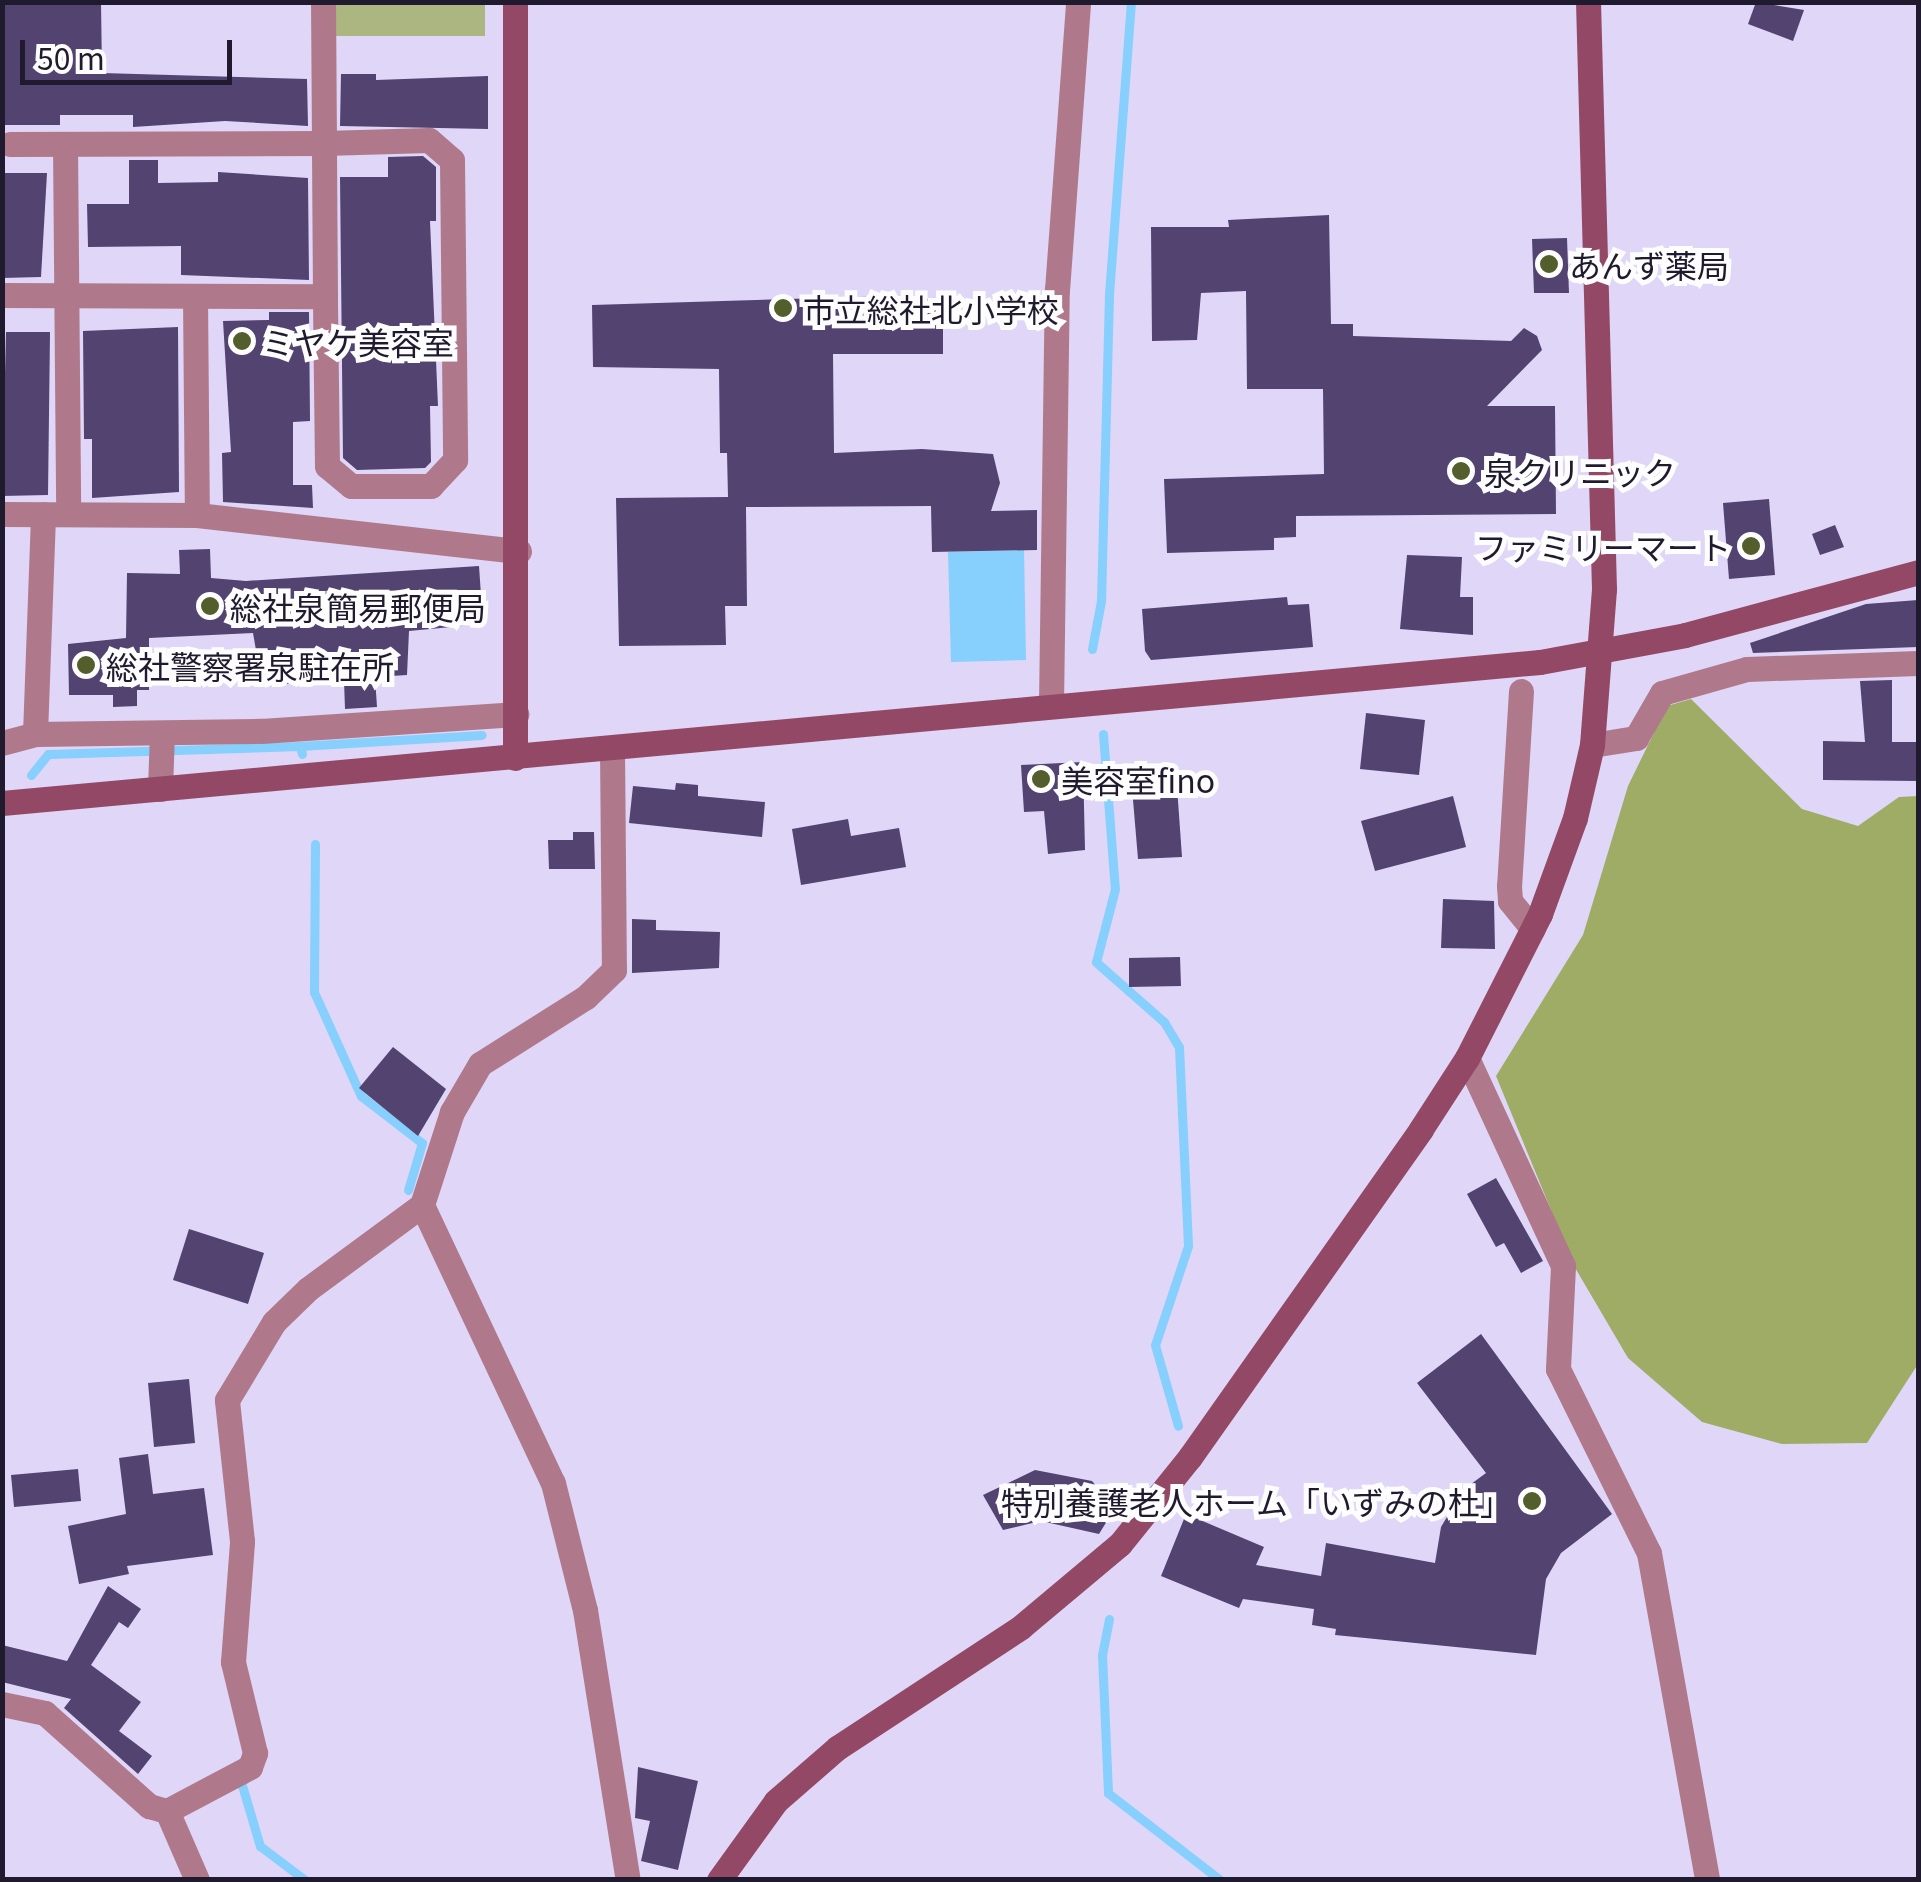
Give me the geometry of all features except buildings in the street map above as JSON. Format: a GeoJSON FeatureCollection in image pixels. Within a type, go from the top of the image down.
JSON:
{"type":"FeatureCollection","features":[{"type":"Feature","properties":{"kind":"street"},"geometry":{"type":"LineString","coordinates":[[10,144],[324,143],[429,140],[452,160],[456,460],[431,486],[351,486],[327,466],[324,143],[324,2]]}},
{"type":"Feature","properties":{"kind":"street"},"geometry":{"type":"LineString","coordinates":[[514,758],[519,551],[516,2]]}},
{"type":"Feature","properties":{"kind":"street"},"geometry":{"type":"LineString","coordinates":[[1051,705],[1057,290],[1078,2]]}},
{"type":"Feature","properties":{"kind":"street"},"geometry":{"type":"LineString","coordinates":[[720,1880],[776,1801],[837,1748],[1021,1627],[1120,1544],[1190,1458],[1467,1058],[1534,929],[1560,868],[1592,745],[1604,590],[1588,2]]}},
{"type":"Feature","properties":{"kind":"street"},"geometry":{"type":"LineString","coordinates":[[35,734],[56,514],[66,295],[65,144]]}},
{"type":"Feature","properties":{"kind":"street"},"geometry":{"type":"LineString","coordinates":[[2,295],[325,296]]}},
{"type":"Feature","properties":{"kind":"street"},"geometry":{"type":"LineString","coordinates":[[195,296],[197,514]]}},
{"type":"Feature","properties":{"kind":"street"},"geometry":{"type":"LineString","coordinates":[[2,514],[197,514],[519,551]]}},
{"type":"Feature","properties":{"kind":"street"},"geometry":{"type":"LineString","coordinates":[[2,803],[1600,654],[1918,572]]}},
{"type":"Feature","properties":{"kind":"street"},"geometry":{"type":"LineString","coordinates":[[1592,745],[1636,738],[1662,693],[1746,670],[1918,663]]}},
{"type":"Feature","properties":{"kind":"street"},"geometry":{"type":"LineString","coordinates":[[1521,691],[1510,901],[1534,929]]}},
{"type":"Feature","properties":{"kind":"street"},"geometry":{"type":"LineString","coordinates":[[2,743],[35,734],[162,745],[516,714]]}},
{"type":"Feature","properties":{"kind":"street"},"geometry":{"type":"LineString","coordinates":[[160,789],[162,745]]}},
{"type":"Feature","properties":{"kind":"street"},"geometry":{"type":"LineString","coordinates":[[2,1704],[45,1713],[150,1806],[167,1811],[250,1767],[255,1753],[233,1662],[242,1540],[228,1400],[274,1322],[296,1300],[422,1205],[446,1125],[480,1064],[586,997],[614,970],[612,748]]}},
{"type":"Feature","properties":{"kind":"street"},"geometry":{"type":"LineString","coordinates":[[1467,1058],[1563,1266],[1558,1369],[1649,1552],[1706,1880]]}},
{"type":"Feature","properties":{"kind":"street"},"geometry":{"type":"LineString","coordinates":[[422,1205],[553,1482],[585,1610],[628,1880]]}},
{"type":"Feature","properties":{"kind":"street"},"geometry":{"type":"LineString","coordinates":[[167,1811],[197,1880]]}},
{"type":"Feature","properties":{"kind":"green space"},"geometry":{"type":"Polygon","coordinates":[[[335,3],[485,3],[485,36],[335,36],[335,3]]]}},
{"type":"Feature","properties":{"kind":"green space"},"geometry":{"type":"Polygon","coordinates":[[[1691,699],[1802,809],[1858,826],[1899,797],[1918,796],[1918,1364],[1867,1443],[1782,1444],[1702,1422],[1628,1358],[1574,1266],[1496,1076],[1583,935],[1628,786],[1667,706],[1691,699]]]}},
{"type":"Feature","properties":{"kind":"water"},"geometry":{"type":"Polygon","coordinates":[[[1024,550],[1026,660],[951,662],[948,552],[1024,550]]]}},
{"type":"Feature","properties":{"kind":"waterway"},"geometry":{"type":"LineString","coordinates":[[1092,649],[1101,601],[1109,294],[1131,2]]}},
{"type":"Feature","properties":{"kind":"waterway"},"geometry":{"type":"LineString","coordinates":[[1103,734],[1115,889],[1096,962],[1164,1022],[1179,1047],[1188,1246],[1155,1345],[1178,1426]]}},
{"type":"Feature","properties":{"kind":"waterway"},"geometry":{"type":"LineString","coordinates":[[302,754],[300,746],[482,735]]}},
{"type":"Feature","properties":{"kind":"waterway"},"geometry":{"type":"LineString","coordinates":[[31,775],[48,754],[300,746]]}},
{"type":"Feature","properties":{"kind":"waterway"},"geometry":{"type":"LineString","coordinates":[[315,844],[314,992],[361,1096],[422,1143],[408,1190]]}},
{"type":"Feature","properties":{"kind":"waterway"},"geometry":{"type":"LineString","coordinates":[[1109,1619],[1102,1655],[1108,1793],[1220,1880]]}},
{"type":"Feature","properties":{"kind":"waterway"},"geometry":{"type":"LineString","coordinates":[[246,1778],[241,1782],[260,1846],[305,1880]]}},
{"type":"Feature","properties":{"kind":"place","name":"あんず薬局"},"geometry":{"type":"Point","coordinates":[1549,264]}},
{"type":"Feature","properties":{"kind":"place","name":"市立総社北小学校"},"geometry":{"type":"Point","coordinates":[783,308]}},
{"type":"Feature","properties":{"kind":"place","name":"ミヤケ美容室"},"geometry":{"type":"Point","coordinates":[242,341]}},
{"type":"Feature","properties":{"kind":"place","name":"泉クリニック"},"geometry":{"type":"Point","coordinates":[1461,471]}},
{"type":"Feature","properties":{"kind":"place","name":"ファミリーマート"},"geometry":{"type":"Point","coordinates":[1751,546]}},
{"type":"Feature","properties":{"kind":"place","name":"総社泉簡易郵便局"},"geometry":{"type":"Point","coordinates":[210,606]}},
{"type":"Feature","properties":{"kind":"place","name":"総社警察署泉駐在所"},"geometry":{"type":"Point","coordinates":[86,665]}},
{"type":"Feature","properties":{"kind":"place","name":"美容室fino"},"geometry":{"type":"Point","coordinates":[1041,779]}},
{"type":"Feature","properties":{"kind":"place","name":"特別養護老人ホーム「いずみの杜」"},"geometry":{"type":"Point","coordinates":[1532,1501]}}]}
